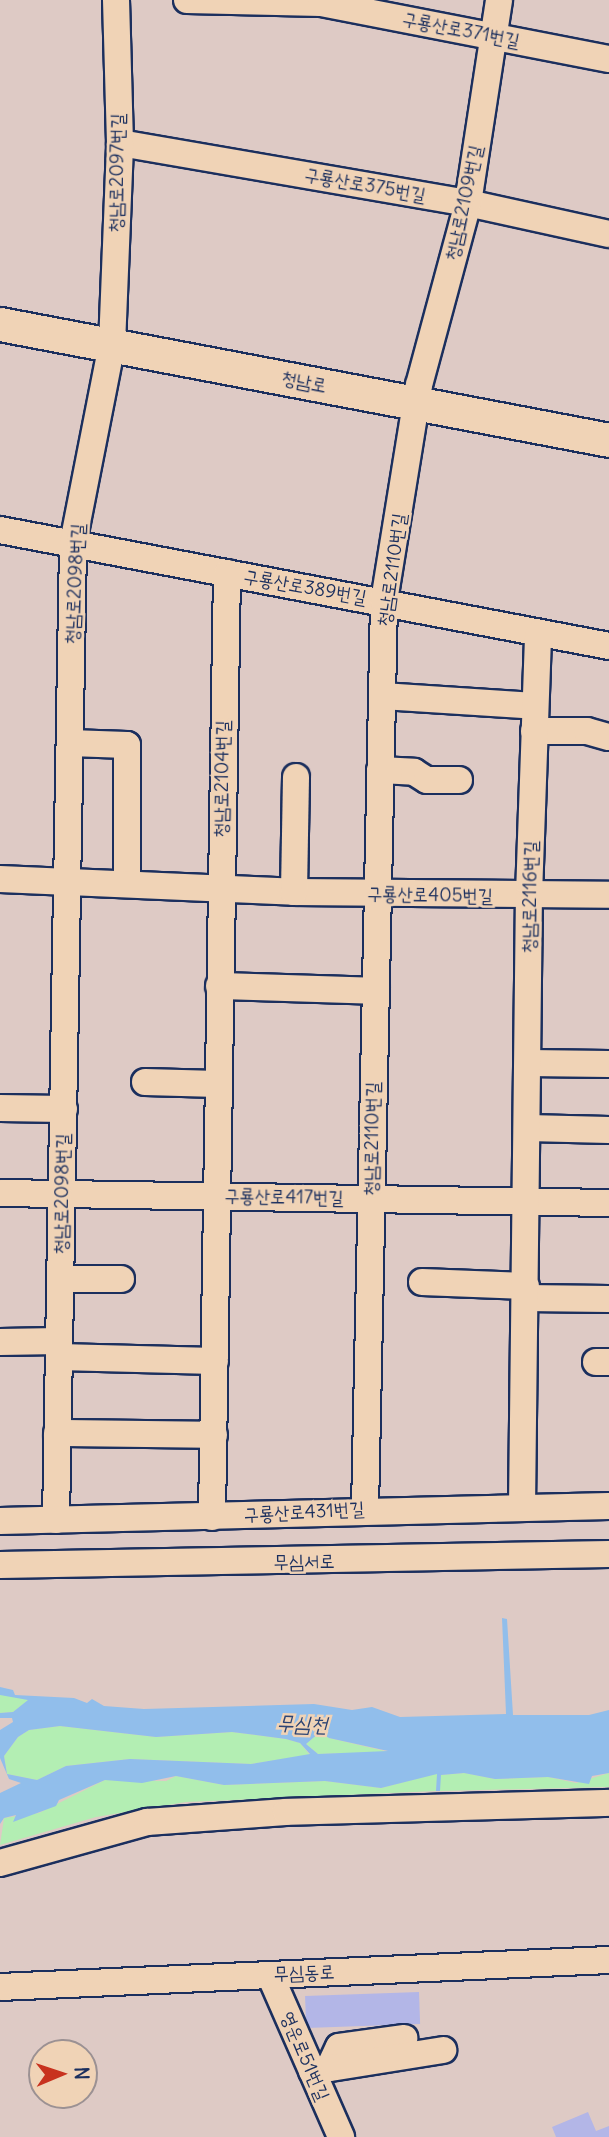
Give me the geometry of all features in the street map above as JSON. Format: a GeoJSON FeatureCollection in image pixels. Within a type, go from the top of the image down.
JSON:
{"type":"FeatureCollection","features":[{"type":"Feature","properties":{"kind":"main road","name":"청남로"},"geometry":{"type":"LineString","coordinates":[[0,324],[609,440]]}},
{"type":"Feature","properties":{"kind":"street","name":"청남로2097번길"},"geometry":{"type":"LineString","coordinates":[[112,345],[120,143],[116,0]]}},
{"type":"Feature","properties":{"kind":"street","name":"구룡산로371번길"},"geometry":{"type":"LineString","coordinates":[[187,0],[321,1],[609,59]]}},
{"type":"Feature","properties":{"kind":"street","name":"청남로2109번길"},"geometry":{"type":"LineString","coordinates":[[418,403],[468,203],[499,0]]}},
{"type":"Feature","properties":{"kind":"street","name":"구룡산로375번길"},"geometry":{"type":"LineString","coordinates":[[120,143],[468,203],[609,234]]}},
{"type":"Feature","properties":{"kind":"street","name":"청남로2098번길"},"geometry":{"type":"LineString","coordinates":[[55,1520],[69,880],[73,543],[112,345]]}},
{"type":"Feature","properties":{"kind":"street","name":"청남로2110번길"},"geometry":{"type":"LineString","coordinates":[[365,1509],[384,601],[418,403]]}},
{"type":"Feature","properties":{"kind":"street","name":"구룡산로389번길"},"geometry":{"type":"LineString","coordinates":[[0,530],[384,601],[538,634],[609,646]]}},
{"type":"Feature","properties":{"kind":"street","name":"청남로2104번길"},"geometry":{"type":"LineString","coordinates":[[212,1517],[227,573]]}},
{"type":"Feature","properties":{"kind":"street","name":"청남로2116번길"},"geometry":{"type":"LineString","coordinates":[[522,1508],[528,895],[538,634]]}},
{"type":"Feature","properties":{"kind":"street"},"geometry":{"type":"LineString","coordinates":[[382,696],[463,701],[608,737]]}},
{"type":"Feature","properties":{"kind":"street"},"geometry":{"type":"LineString","coordinates":[[70,743],[127,746],[127,883]]}},
{"type":"Feature","properties":{"kind":"street"},"geometry":{"type":"LineString","coordinates":[[380,770],[414,772],[427,780],[458,780]]}},
{"type":"Feature","properties":{"kind":"street"},"geometry":{"type":"LineString","coordinates":[[294,892],[296,777]]}},
{"type":"Feature","properties":{"kind":"street","name":"구룡산로405번길"},"geometry":{"type":"LineString","coordinates":[[0,879],[294,892],[609,895]]}},
{"type":"Feature","properties":{"kind":"street"},"geometry":{"type":"LineString","coordinates":[[219,986],[376,991]]}},
{"type":"Feature","properties":{"kind":"street"},"geometry":{"type":"LineString","coordinates":[[528,1063],[609,1064]]}},
{"type":"Feature","properties":{"kind":"street"},"geometry":{"type":"LineString","coordinates":[[145,1083],[218,1084]]}},
{"type":"Feature","properties":{"kind":"street","name":"청남로2098번길"},"geometry":{"type":"LineString","coordinates":[[0,1108],[64,1109]]}},
{"type":"Feature","properties":{"kind":"street"},"geometry":{"type":"LineString","coordinates":[[527,1128],[605,1130]]}},
{"type":"Feature","properties":{"kind":"street","name":"구룡산로417번길"},"geometry":{"type":"LineString","coordinates":[[0,1193],[609,1203]]}},
{"type":"Feature","properties":{"kind":"street","name":"청남로2098번길"},"geometry":{"type":"LineString","coordinates":[[60,1279],[121,1279]]}},
{"type":"Feature","properties":{"kind":"street"},"geometry":{"type":"LineString","coordinates":[[422,1282],[607,1299]]}},
{"type":"Feature","properties":{"kind":"street"},"geometry":{"type":"LineString","coordinates":[[0,1342],[142,1359],[215,1361]]}},
{"type":"Feature","properties":{"kind":"street"},"geometry":{"type":"LineString","coordinates":[[57,1433],[214,1435]]}},
{"type":"Feature","properties":{"kind":"street","name":"구룡산로431번길"},"geometry":{"type":"LineString","coordinates":[[0,1521],[212,1517],[365,1509],[609,1506]]}},
{"type":"Feature","properties":{"kind":"street","name":"무심서로"},"geometry":{"type":"LineString","coordinates":[[1,1564],[609,1554]]}},
{"type":"Feature","properties":{"kind":"street"},"geometry":{"type":"LineString","coordinates":[[0,1863],[148,1822],[286,1812],[609,1803]]}},
{"type":"Feature","properties":{"kind":"street","name":"무심동로"},"geometry":{"type":"LineString","coordinates":[[0,1987],[609,1960]]}},
{"type":"Feature","properties":{"kind":"street","name":"영운로51번길"},"geometry":{"type":"LineString","coordinates":[[270,1975],[321,2069],[341,2137]]}},
{"type":"Feature","properties":{"kind":"street"},"geometry":{"type":"LineString","coordinates":[[321,2069],[442,2041]]}},
{"type":"Feature","properties":{"kind":"green space"},"geometry":{"type":"Polygon","coordinates":[[[10,1694],[29,1700],[13,1712],[0,1713],[0,1695],[10,1694]]]}},
{"type":"Feature","properties":{"kind":"green space"},"geometry":{"type":"Polygon","coordinates":[[[60,1726],[156,1737],[232,1732],[300,1743],[310,1755],[251,1764],[130,1759],[66,1766],[37,1780],[7,1774],[4,1756],[18,1737],[29,1730],[60,1726]]]}},
{"type":"Feature","properties":{"kind":"green space"},"geometry":{"type":"Polygon","coordinates":[[[320,1732],[329,1738],[389,1752],[318,1754],[306,1744],[320,1732]]]}},
{"type":"Feature","properties":{"kind":"green space"},"geometry":{"type":"Polygon","coordinates":[[[438,1773],[436,1791],[186,1802],[96,1817],[0,1845],[4,1818],[39,1813],[105,1780],[166,1781],[176,1776],[224,1785],[325,1781],[381,1788],[438,1773]]]}},
{"type":"Feature","properties":{"kind":"green space"},"geometry":{"type":"Polygon","coordinates":[[[465,1773],[495,1779],[548,1777],[576,1783],[609,1773],[609,1787],[440,1791],[440,1775],[465,1773]]]}},
{"type":"Feature","properties":{"kind":"water","name":"무심천"},"geometry":{"type":"Polygon","coordinates":[[[502,1618],[507,1619],[513,1715],[589,1715],[609,1710],[609,1773],[592,1776],[589,1784],[548,1777],[495,1779],[464,1773],[441,1775],[440,1791],[436,1791],[437,1774],[381,1788],[325,1781],[224,1785],[176,1776],[142,1783],[105,1780],[59,1800],[56,1806],[13,1822],[16,1815],[4,1818],[0,1824],[0,1793],[21,1783],[9,1779],[0,1758],[0,1730],[13,1722],[12,1718],[0,1718],[0,1713],[13,1712],[28,1700],[0,1695],[0,1687],[13,1690],[15,1695],[74,1698],[87,1703],[92,1699],[104,1706],[144,1709],[314,1704],[352,1710],[372,1707],[400,1717],[506,1714],[502,1618]],[[60,1726],[29,1730],[18,1737],[4,1756],[7,1774],[37,1780],[66,1766],[130,1759],[251,1764],[310,1754],[300,1743],[286,1739],[232,1732],[156,1737],[60,1726]],[[320,1732],[306,1744],[318,1754],[388,1751],[329,1738],[320,1732]]]}},
{"type":"Feature","properties":{"kind":"building"},"geometry":{"type":"Polygon","coordinates":[[[419,1992],[420,2024],[306,2028],[305,1996],[419,1992]]]}},
{"type":"Feature","properties":{"kind":"building"},"geometry":{"type":"Polygon","coordinates":[[[588,2112],[596,2131],[609,2126],[609,2137],[556,2137],[552,2127],[588,2112]]]}}]}
